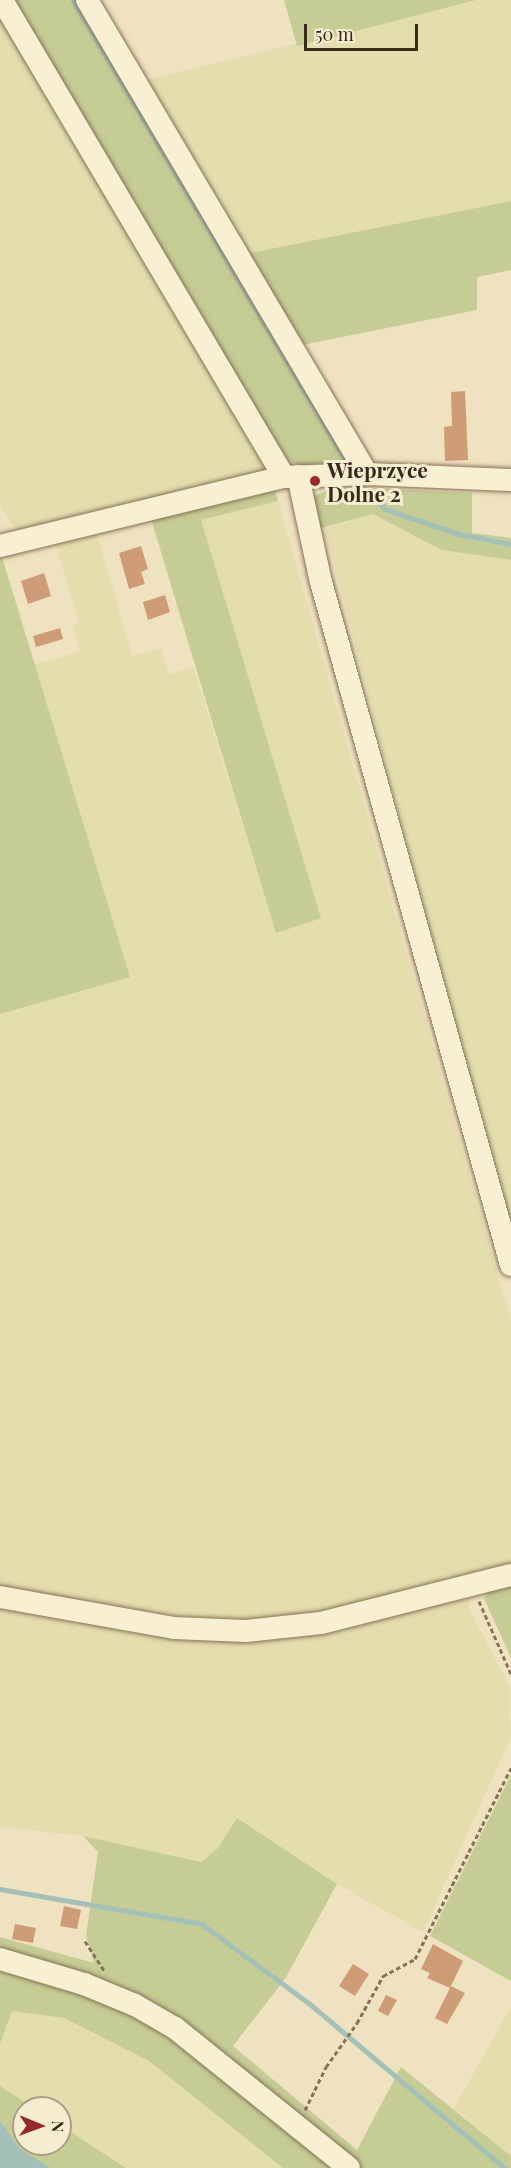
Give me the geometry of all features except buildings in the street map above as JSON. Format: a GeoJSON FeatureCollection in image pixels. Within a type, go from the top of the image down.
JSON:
{"type":"FeatureCollection","features":[{"type":"Feature","properties":{"kind":"street"},"geometry":{"type":"LineString","coordinates":[[2,0],[291,477],[511,1265]]}},
{"type":"Feature","properties":{"kind":"street"},"geometry":{"type":"LineString","coordinates":[[87,0],[367,474]]}},
{"type":"Feature","properties":{"kind":"street"},"geometry":{"type":"LineString","coordinates":[[0,546],[291,477],[367,474],[511,480]]}},
{"type":"Feature","properties":{"kind":"street"},"geometry":{"type":"LineString","coordinates":[[0,1597],[174,1628],[246,1631],[321,1623],[511,1575]]}},
{"type":"Feature","properties":{"kind":"street"},"geometry":{"type":"LineString","coordinates":[[0,1959],[84,1984],[135,2005],[223,2063],[350,2168]]}},
{"type":"Feature","properties":{"kind":"path"},"geometry":{"type":"LineString","coordinates":[[474,1585],[511,1674]]}},
{"type":"Feature","properties":{"kind":"path"},"geometry":{"type":"LineString","coordinates":[[297,2126],[326,2067],[357,2023],[383,1976],[414,1959],[511,1768]]}},
{"type":"Feature","properties":{"kind":"shaded area"},"geometry":{"type":"Polygon","coordinates":[[[476,0],[511,0],[511,201],[240,255],[146,80],[476,0]]]}},
{"type":"Feature","properties":{"kind":"shaded area"},"geometry":{"type":"Polygon","coordinates":[[[0,11],[270,464],[268,472],[20,533],[0,505],[0,11]]]}},
{"type":"Feature","properties":{"kind":"shaded area"},"geometry":{"type":"Polygon","coordinates":[[[278,501],[511,1322],[511,1570],[292,1621],[223,1625],[0,1590],[0,1014],[129,977],[34,665],[80,651],[72,625],[79,622],[55,542],[97,534],[132,656],[161,648],[169,674],[193,667],[276,932],[321,918],[201,520],[278,501]]]}},
{"type":"Feature","properties":{"kind":"shaded area"},"geometry":{"type":"Polygon","coordinates":[[[373,513],[442,550],[511,560],[511,1226],[506,1227],[325,528],[373,513]]]}},
{"type":"Feature","properties":{"kind":"shaded area"},"geometry":{"type":"Polygon","coordinates":[[[468,1596],[470,1611],[509,1685],[511,1737],[423,1932],[337,1884],[238,1819],[218,1848],[201,1862],[84,1836],[0,1827],[0,1604],[257,1636],[468,1596]]]}},
{"type":"Feature","properties":{"kind":"shaded area"},"geometry":{"type":"Polygon","coordinates":[[[511,2007],[511,2157],[454,2108],[511,2007]]]}},
{"type":"Feature","properties":{"kind":"shaded area"},"geometry":{"type":"Polygon","coordinates":[[[12,2011],[64,2018],[149,2061],[283,2168],[126,2168],[72,2133],[72,2096],[15,2096],[0,2086],[0,2044],[12,2011]]]}},
{"type":"Feature","properties":{"kind":"green space"},"geometry":{"type":"Polygon","coordinates":[[[11,0],[99,0],[240,255],[511,201],[511,270],[477,277],[477,310],[302,345],[373,468],[306,467],[289,461],[276,449],[11,0]]]}},
{"type":"Feature","properties":{"kind":"green space"},"geometry":{"type":"Polygon","coordinates":[[[284,0],[476,0],[297,46],[284,0]]]}},
{"type":"Feature","properties":{"kind":"green space"},"geometry":{"type":"Polygon","coordinates":[[[274,487],[278,501],[201,520],[321,918],[276,933],[151,519],[274,487]]]}},
{"type":"Feature","properties":{"kind":"green space"},"geometry":{"type":"Polygon","coordinates":[[[337,487],[472,493],[472,533],[511,538],[511,560],[442,550],[373,514],[313,530],[308,498],[337,487]]]}},
{"type":"Feature","properties":{"kind":"green space"},"geometry":{"type":"Polygon","coordinates":[[[2,557],[130,977],[0,1014],[0,558],[2,557]]]}},
{"type":"Feature","properties":{"kind":"green space"},"geometry":{"type":"Polygon","coordinates":[[[511,1585],[511,1658],[484,1598],[491,1588],[511,1585]]]}},
{"type":"Feature","properties":{"kind":"green space"},"geometry":{"type":"Polygon","coordinates":[[[511,1775],[511,1981],[430,1936],[511,1775]]]}},
{"type":"Feature","properties":{"kind":"green space"},"geometry":{"type":"Polygon","coordinates":[[[237,1818],[337,1884],[285,1979],[233,2046],[357,2150],[401,2067],[511,2156],[511,2168],[283,2168],[149,2061],[64,2018],[12,2011],[0,2044],[0,1937],[94,1963],[86,1936],[98,1852],[83,1836],[201,1862],[218,1848],[237,1818]]]}},
{"type":"Feature","properties":{"kind":"green space"},"geometry":{"type":"Polygon","coordinates":[[[0,2086],[15,2096],[12,2096],[12,2156],[72,2156],[72,2133],[126,2168],[0,2168],[0,2086]]]}},
{"type":"Feature","properties":{"kind":"water"},"geometry":{"type":"Polygon","coordinates":[[[0,2121],[12,2138],[12,2156],[31,2156],[51,2168],[0,2168],[0,2121]]]}},
{"type":"Feature","properties":{"kind":"waterway"},"geometry":{"type":"LineString","coordinates":[[73,0],[350,468]]}},
{"type":"Feature","properties":{"kind":"waterway"},"geometry":{"type":"LineString","coordinates":[[357,480],[385,509],[459,534],[511,544]]}},
{"type":"Feature","properties":{"kind":"waterway"},"geometry":{"type":"LineString","coordinates":[[0,1889],[202,1924],[310,2004],[505,2168]]}},
{"type":"Feature","properties":{"kind":"place","name":"Wieprzyce Dolne 2"},"geometry":{"type":"Point","coordinates":[315,481]}}]}
